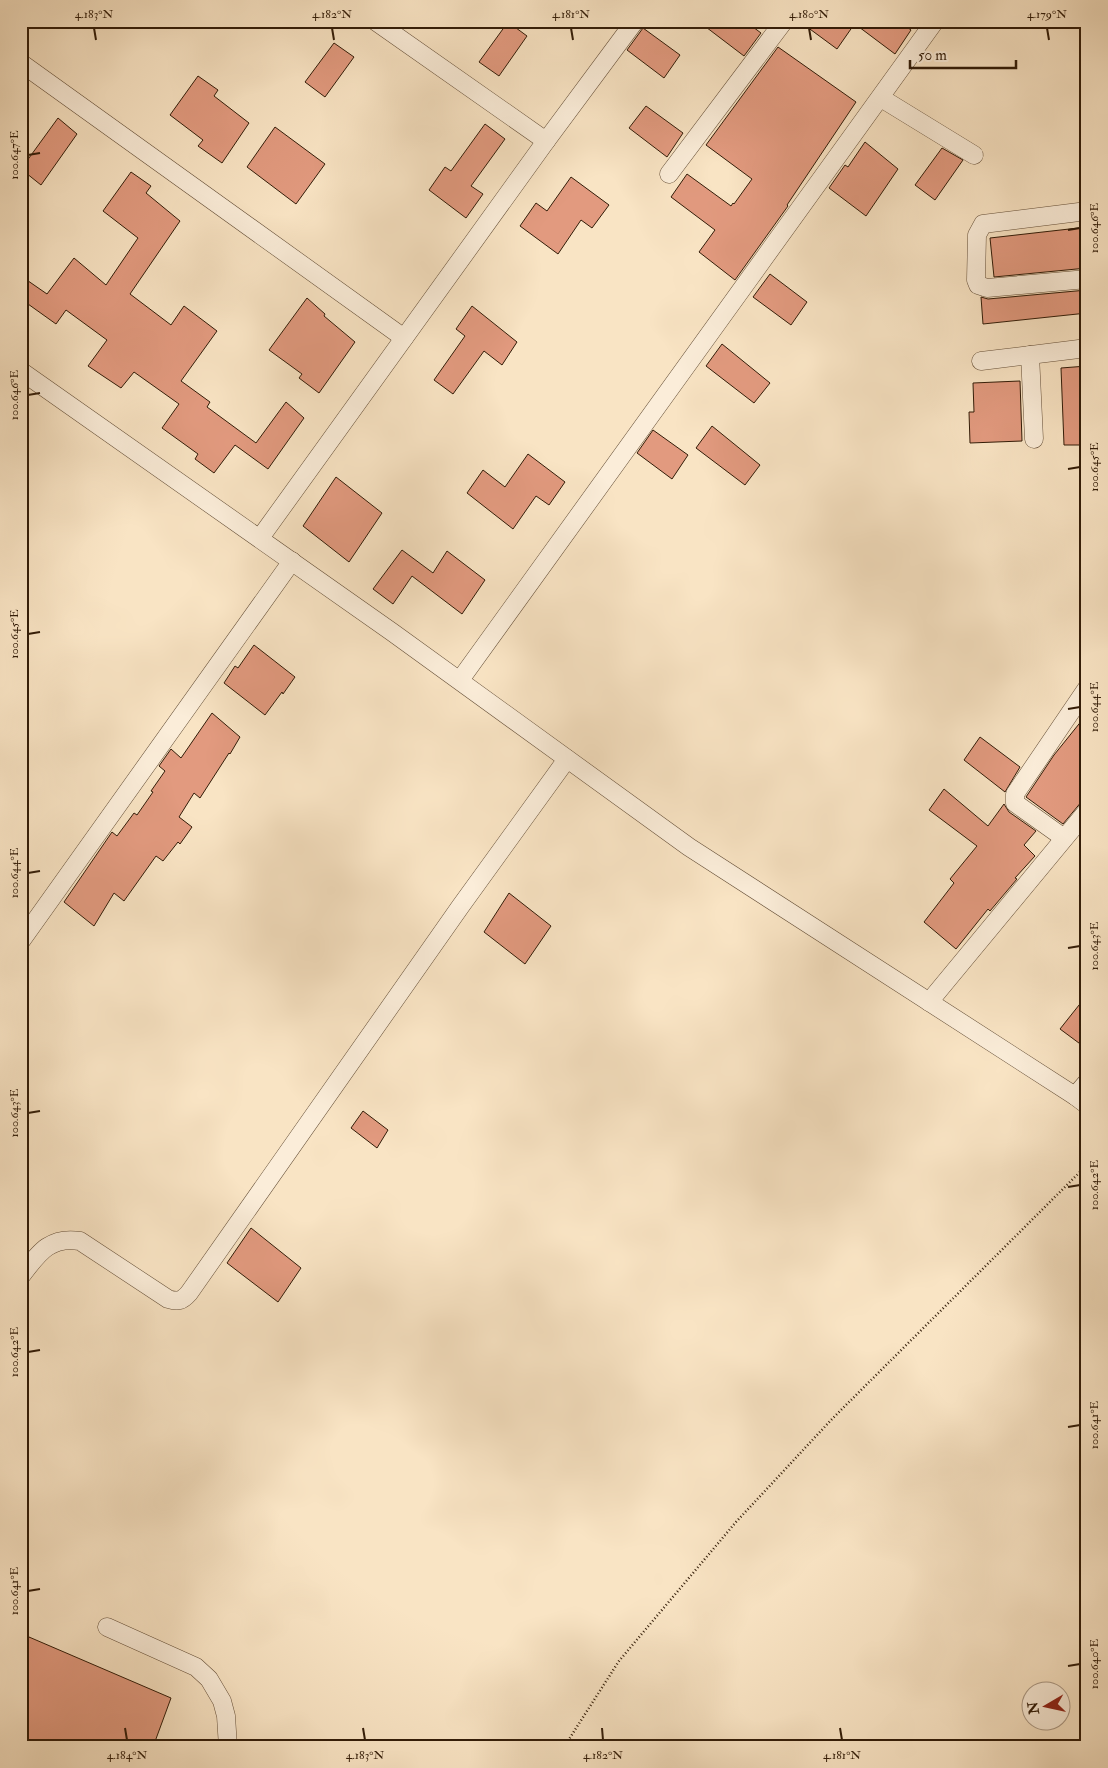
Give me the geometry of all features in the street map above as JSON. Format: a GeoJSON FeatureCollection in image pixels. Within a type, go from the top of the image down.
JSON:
{"type":"FeatureCollection","features":[{"type":"Feature","properties":{"kind":"street"},"geometry":{"type":"LineString","coordinates":[[375,21],[546,141]]}},
{"type":"Feature","properties":{"kind":"street"},"geometry":{"type":"LineString","coordinates":[[260,538],[546,141],[635,21]]}},
{"type":"Feature","properties":{"kind":"street"},"geometry":{"type":"LineString","coordinates":[[669,174],[784,21]]}},
{"type":"Feature","properties":{"kind":"street"},"geometry":{"type":"LineString","coordinates":[[460,680],[935,21]]}},
{"type":"Feature","properties":{"kind":"street"},"geometry":{"type":"LineString","coordinates":[[21,63],[404,338]]}},
{"type":"Feature","properties":{"kind":"street"},"geometry":{"type":"LineString","coordinates":[[881,98],[974,155]]}},
{"type":"Feature","properties":{"kind":"street"},"geometry":{"type":"LineString","coordinates":[[1087,211],[983,224],[977,235],[976,280],[982,288],[987,288],[1087,279]]}},
{"type":"Feature","properties":{"kind":"street"},"geometry":{"type":"LineString","coordinates":[[981,361],[1087,348]]}},
{"type":"Feature","properties":{"kind":"street"},"geometry":{"type":"LineString","coordinates":[[1030,355],[1034,439]]}},
{"type":"Feature","properties":{"kind":"street"},"geometry":{"type":"LineString","coordinates":[[21,371],[460,680],[689,847],[1081,1100],[1087,1082]]}},
{"type":"Feature","properties":{"kind":"street"},"geometry":{"type":"LineString","coordinates":[[21,941],[292,561]]}},
{"type":"Feature","properties":{"kind":"street"},"geometry":{"type":"LineString","coordinates":[[1064,838],[1015,803],[1014,799],[1015,794],[1087,688]]}},
{"type":"Feature","properties":{"kind":"street"},"geometry":{"type":"LineString","coordinates":[[21,1276],[38,1254],[49,1244],[69,1239],[80,1241],[168,1299],[183,1300],[460,907],[568,759]]}},
{"type":"Feature","properties":{"kind":"street"},"geometry":{"type":"LineString","coordinates":[[929,1002],[1087,811]]}},
{"type":"Feature","properties":{"kind":"street"},"geometry":{"type":"LineString","coordinates":[[107,1628],[196,1667],[208,1679],[222,1701],[226,1716],[228,1747]]}},
{"type":"Feature","properties":{"kind":"path"},"geometry":{"type":"LineString","coordinates":[[564,1747],[618,1661],[736,1522],[832,1419],[1087,1165]]}},
{"type":"Feature","properties":{"kind":"building"},"geometry":{"type":"Polygon","coordinates":[[[698,21],[745,21],[761,33],[744,56],[698,21]]]}},
{"type":"Feature","properties":{"kind":"building"},"geometry":{"type":"Polygon","coordinates":[[[799,21],[846,21],[853,26],[837,49],[799,21]]]}},
{"type":"Feature","properties":{"kind":"building"},"geometry":{"type":"Polygon","coordinates":[[[851,21],[899,21],[911,30],[895,54],[851,21]]]}},
{"type":"Feature","properties":{"kind":"building"},"geometry":{"type":"Polygon","coordinates":[[[508,22],[527,36],[499,76],[479,62],[508,22]]]}},
{"type":"Feature","properties":{"kind":"building"},"geometry":{"type":"Polygon","coordinates":[[[643,28],[680,55],[664,78],[627,50],[643,28]]]}},
{"type":"Feature","properties":{"kind":"building"},"geometry":{"type":"Polygon","coordinates":[[[334,43],[354,57],[325,97],[305,82],[334,43]]]}},
{"type":"Feature","properties":{"kind":"building"},"geometry":{"type":"Polygon","coordinates":[[[778,47],[856,102],[788,206],[735,280],[699,252],[715,230],[671,197],[687,174],[731,206],[752,179],[706,145],[778,47]]]}},
{"type":"Feature","properties":{"kind":"building"},"geometry":{"type":"Polygon","coordinates":[[[198,76],[218,90],[214,96],[249,123],[222,163],[198,146],[203,140],[170,115],[198,76]]]}},
{"type":"Feature","properties":{"kind":"building"},"geometry":{"type":"Polygon","coordinates":[[[646,106],[683,133],[667,157],[629,128],[646,106]]]}},
{"type":"Feature","properties":{"kind":"building"},"geometry":{"type":"Polygon","coordinates":[[[58,118],[77,134],[41,185],[21,169],[58,118]]]}},
{"type":"Feature","properties":{"kind":"building"},"geometry":{"type":"Polygon","coordinates":[[[485,124],[505,139],[471,186],[483,194],[466,218],[429,190],[445,167],[451,171],[485,124]]]}},
{"type":"Feature","properties":{"kind":"building"},"geometry":{"type":"Polygon","coordinates":[[[275,127],[325,164],[296,204],[247,167],[275,127]]]}},
{"type":"Feature","properties":{"kind":"building"},"geometry":{"type":"Polygon","coordinates":[[[865,142],[898,169],[866,216],[829,188],[845,165],[848,167],[865,142]]]}},
{"type":"Feature","properties":{"kind":"building"},"geometry":{"type":"Polygon","coordinates":[[[942,148],[963,160],[935,200],[915,185],[942,148]]]}},
{"type":"Feature","properties":{"kind":"building"},"geometry":{"type":"Polygon","coordinates":[[[131,172],[151,186],[146,193],[180,221],[130,294],[171,325],[184,306],[217,331],[181,381],[210,402],[207,407],[256,443],[286,402],[304,418],[268,469],[235,445],[214,473],[195,459],[198,454],[162,428],[179,404],[134,372],[121,388],[88,366],[107,340],[66,310],[56,324],[21,299],[21,276],[47,294],[74,258],[106,285],[138,238],[103,211],[131,172]]]}},
{"type":"Feature","properties":{"kind":"building"},"geometry":{"type":"Polygon","coordinates":[[[571,177],[609,205],[592,228],[581,220],[558,254],[520,226],[536,203],[547,211],[571,177]]]}},
{"type":"Feature","properties":{"kind":"building"},"geometry":{"type":"Polygon","coordinates":[[[1087,227],[1087,268],[994,277],[990,238],[1087,227]]]}},
{"type":"Feature","properties":{"kind":"building"},"geometry":{"type":"Polygon","coordinates":[[[770,274],[807,302],[791,325],[753,297],[770,274]]]}},
{"type":"Feature","properties":{"kind":"building"},"geometry":{"type":"Polygon","coordinates":[[[1087,290],[1087,313],[983,324],[981,297],[988,299],[1087,290]]]}},
{"type":"Feature","properties":{"kind":"building"},"geometry":{"type":"Polygon","coordinates":[[[307,298],[325,314],[324,316],[355,342],[319,393],[299,378],[302,374],[269,350],[307,298]]]}},
{"type":"Feature","properties":{"kind":"building"},"geometry":{"type":"Polygon","coordinates":[[[472,306],[517,342],[502,365],[484,351],[453,394],[434,380],[465,336],[456,329],[472,306]]]}},
{"type":"Feature","properties":{"kind":"building"},"geometry":{"type":"Polygon","coordinates":[[[722,344],[770,383],[754,403],[706,366],[722,344]]]}},
{"type":"Feature","properties":{"kind":"building"},"geometry":{"type":"Polygon","coordinates":[[[1087,366],[1087,445],[1064,445],[1061,368],[1087,366]]]}},
{"type":"Feature","properties":{"kind":"building"},"geometry":{"type":"Polygon","coordinates":[[[1020,381],[1022,441],[970,443],[969,412],[974,412],[973,383],[1020,381]]]}},
{"type":"Feature","properties":{"kind":"building"},"geometry":{"type":"Polygon","coordinates":[[[712,426],[760,465],[745,485],[696,448],[712,426]]]}},
{"type":"Feature","properties":{"kind":"building"},"geometry":{"type":"Polygon","coordinates":[[[653,430],[688,455],[672,479],[637,453],[653,430]]]}},
{"type":"Feature","properties":{"kind":"building"},"geometry":{"type":"Polygon","coordinates":[[[528,454],[565,482],[549,505],[536,496],[513,529],[467,493],[483,470],[505,487],[528,454]]]}},
{"type":"Feature","properties":{"kind":"building"},"geometry":{"type":"Polygon","coordinates":[[[336,477],[382,513],[349,562],[303,526],[336,477]]]}},
{"type":"Feature","properties":{"kind":"building"},"geometry":{"type":"Polygon","coordinates":[[[402,550],[433,573],[447,551],[485,580],[462,614],[412,576],[393,604],[373,589],[402,550]]]}},
{"type":"Feature","properties":{"kind":"building"},"geometry":{"type":"Polygon","coordinates":[[[254,645],[295,677],[265,715],[224,683],[235,666],[238,668],[254,645]]]}},
{"type":"Feature","properties":{"kind":"building"},"geometry":{"type":"Polygon","coordinates":[[[212,713],[240,737],[200,798],[194,793],[179,817],[192,827],[180,844],[178,842],[163,861],[156,856],[124,901],[114,893],[94,926],[64,902],[112,832],[117,836],[134,813],[137,815],[165,771],[159,766],[171,749],[181,758],[212,713]]]}},
{"type":"Feature","properties":{"kind":"building"},"geometry":{"type":"Polygon","coordinates":[[[1087,714],[1087,795],[1063,824],[1026,797],[1054,755],[1087,714]]]}},
{"type":"Feature","properties":{"kind":"building"},"geometry":{"type":"Polygon","coordinates":[[[980,737],[1020,767],[1005,792],[964,760],[980,737]]]}},
{"type":"Feature","properties":{"kind":"building"},"geometry":{"type":"Polygon","coordinates":[[[944,789],[988,826],[1004,804],[1009,812],[1036,831],[1024,845],[1035,856],[1015,878],[1017,879],[990,911],[988,909],[956,949],[924,922],[954,883],[950,879],[977,846],[929,810],[944,789]]]}},
{"type":"Feature","properties":{"kind":"building"},"geometry":{"type":"Polygon","coordinates":[[[509,893],[551,926],[525,964],[484,932],[509,893]]]}},
{"type":"Feature","properties":{"kind":"building"},"geometry":{"type":"Polygon","coordinates":[[[1087,995],[1087,1049],[1060,1029],[1087,995]]]}},
{"type":"Feature","properties":{"kind":"building"},"geometry":{"type":"Polygon","coordinates":[[[363,1111],[388,1130],[377,1148],[351,1128],[363,1111]]]}},
{"type":"Feature","properties":{"kind":"building"},"geometry":{"type":"Polygon","coordinates":[[[251,1228],[301,1268],[278,1302],[227,1263],[251,1228]]]}},
{"type":"Feature","properties":{"kind":"building"},"geometry":{"type":"Polygon","coordinates":[[[29,1637],[171,1698],[153,1747],[21,1747],[21,1658],[29,1637]]]}}]}
